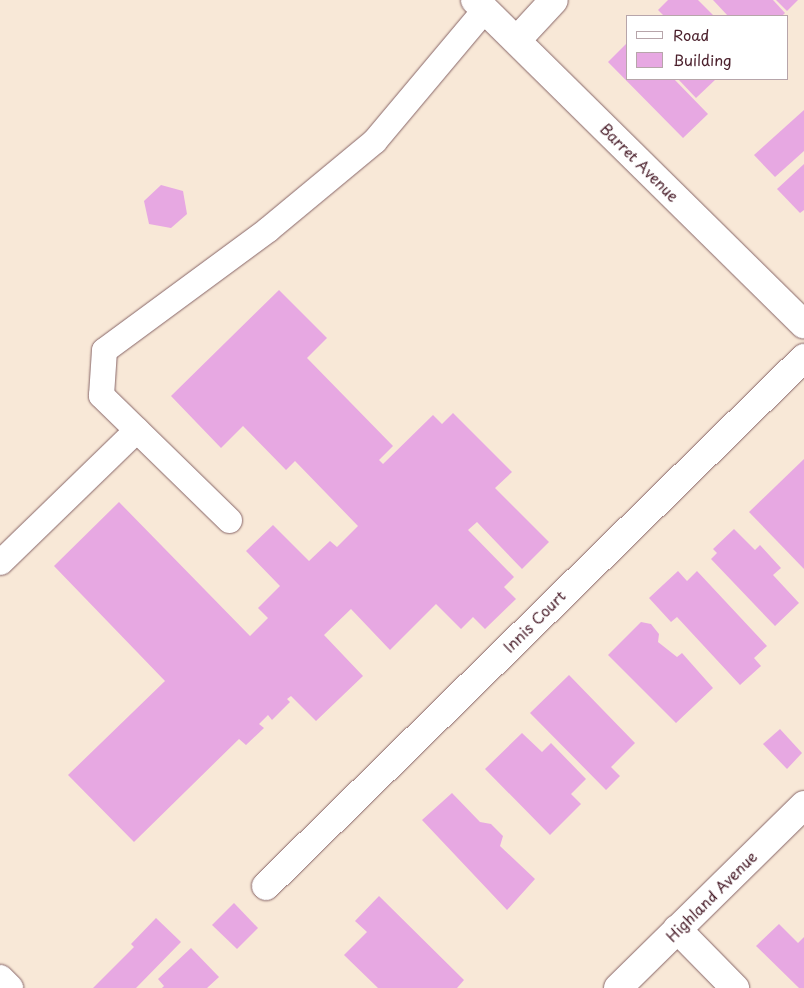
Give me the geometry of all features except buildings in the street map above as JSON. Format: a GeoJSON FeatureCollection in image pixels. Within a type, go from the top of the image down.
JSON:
{"type":"FeatureCollection","features":[{"type":"Feature","properties":{"kind":"street"},"geometry":{"type":"LineString","coordinates":[[517,40],[554,0]]}},
{"type":"Feature","properties":{"kind":"street","name":"Barret Avenue"},"geometry":{"type":"LineString","coordinates":[[480,5],[804,325]]}},
{"type":"Feature","properties":{"kind":"street","name":"Innis Court"},"geometry":{"type":"LineString","coordinates":[[266,886],[804,358]]}},
{"type":"Feature","properties":{"kind":"street","name":"Highland Avenue"},"geometry":{"type":"LineString","coordinates":[[618,988],[804,805]]}},
{"type":"Feature","properties":{"kind":"street"},"geometry":{"type":"LineString","coordinates":[[678,930],[735,988]]}},
{"type":"Feature","properties":{"kind":"street"},"geometry":{"type":"LineString","coordinates":[[0,979],[9,988]]}},
{"type":"Feature","properties":{"kind":"lane"},"geometry":{"type":"LineString","coordinates":[[230,520],[101,396],[104,350],[268,229],[374,141],[480,5]]}},
{"type":"Feature","properties":{"kind":"lane"},"geometry":{"type":"LineString","coordinates":[[0,562],[136,430]]}}]}
